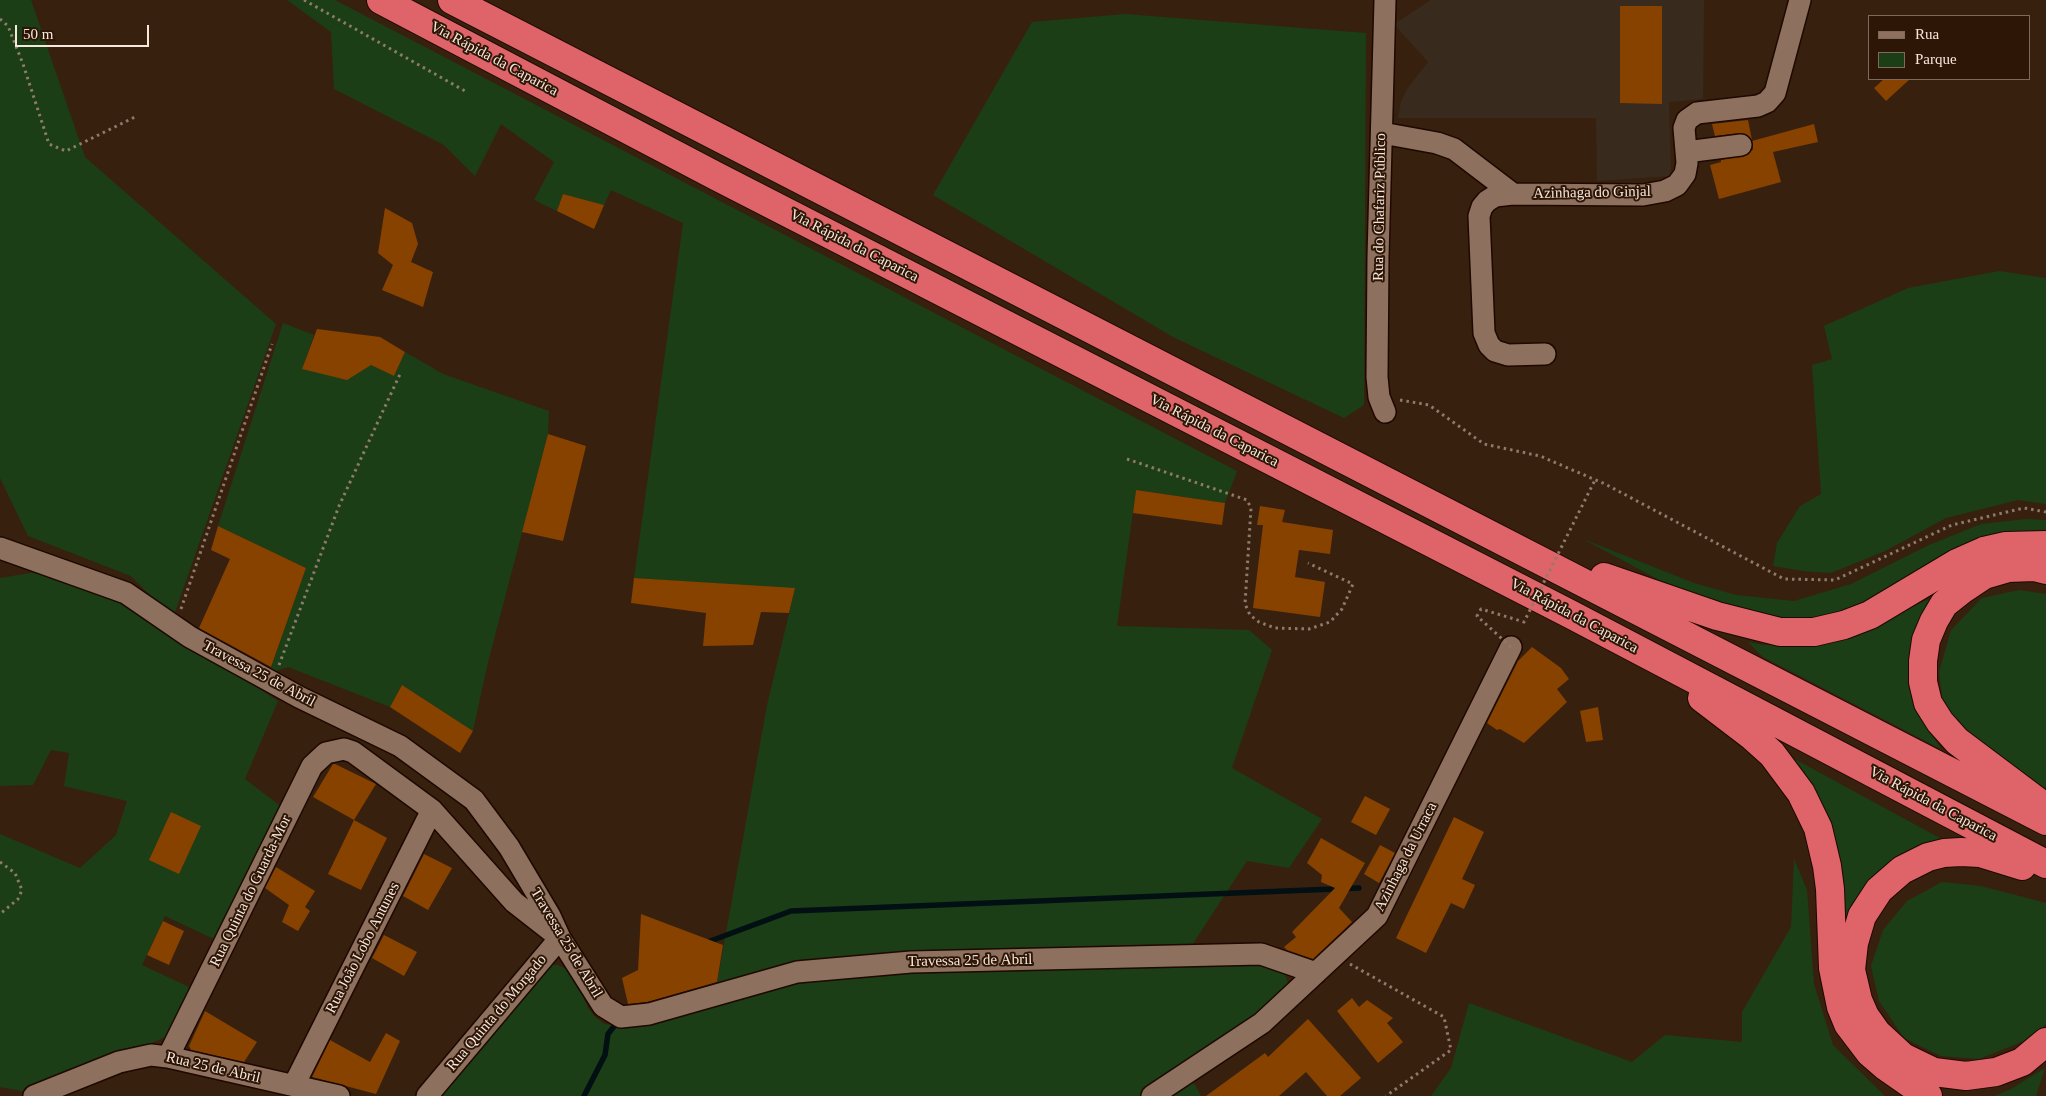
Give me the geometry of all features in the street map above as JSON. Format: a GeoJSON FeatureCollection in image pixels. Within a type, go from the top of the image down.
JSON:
{"type":"FeatureCollection","features":[{"type":"Feature","properties":{"kind":"highway","name":"Via Rápida da Caparica"},"geometry":{"type":"LineString","coordinates":[[381,0],[716,176],[1637,649],[2046,864]]}},
{"type":"Feature","properties":{"kind":"highway"},"geometry":{"type":"LineString","coordinates":[[452,0],[2046,821]]}},
{"type":"Feature","properties":{"kind":"highway"},"geometry":{"type":"LineString","coordinates":[[1512,546],[1717,616],[1780,632],[1814,632],[1844,625],[1870,615],[1957,563],[1984,551],[2006,546],[2046,545]]}},
{"type":"Feature","properties":{"kind":"highway"},"geometry":{"type":"LineString","coordinates":[[2046,570],[2034,567],[2008,568],[1984,575],[1944,604],[1926,640],[1923,682],[1928,703],[1940,722],[1957,741],[2046,808]]}},
{"type":"Feature","properties":{"kind":"highway"},"geometry":{"type":"LineString","coordinates":[[1637,649],[1753,737],[1772,754],[1792,780],[1810,810],[1824,848],[1830,889],[1833,968],[1840,1007],[1848,1024],[1870,1053],[1885,1066],[1928,1096]]}},
{"type":"Feature","properties":{"kind":"highway"},"geometry":{"type":"LineString","coordinates":[[2046,873],[1980,852],[1944,853],[1915,862],[1889,880],[1870,902],[1858,928],[1851,970],[1858,1000],[1865,1016],[1877,1032],[1903,1057],[1934,1072],[1966,1076],[1996,1072],[2022,1062],[2046,1042]]}},
{"type":"Feature","properties":{"kind":"street","name":"Rua do Chafariz Público"},"geometry":{"type":"LineString","coordinates":[[1382,405],[1378,267],[1385,0]]}},
{"type":"Feature","properties":{"kind":"street","name":"Azinhaga do Ginjal"},"geometry":{"type":"LineString","coordinates":[[1382,133],[1437,143],[1454,149],[1513,194],[1643,195],[1665,191],[1677,185],[1685,174],[1687,163],[1684,128],[1687,120],[1697,113],[1758,106],[1767,102],[1775,94],[1800,0]]}},
{"type":"Feature","properties":{"kind":"street"},"geometry":{"type":"LineString","coordinates":[[1686,152],[1741,145]]}},
{"type":"Feature","properties":{"kind":"street"},"geometry":{"type":"LineString","coordinates":[[1513,194],[1495,196],[1487,201],[1479,216],[1484,332],[1489,345],[1495,351],[1508,355],[1545,354]]}},
{"type":"Feature","properties":{"kind":"street","name":"Travessa 25 de Abril"},"geometry":{"type":"LineString","coordinates":[[5,556],[126,593],[174,626],[273,682],[400,746],[474,800],[509,847],[550,916],[560,938],[603,1006],[621,1017],[649,1014],[797,972],[911,962],[1261,954],[1316,973]]}},
{"type":"Feature","properties":{"kind":"street","name":"Azinhaga da Urraca"},"geometry":{"type":"LineString","coordinates":[[1152,1096],[1262,1023],[1377,916],[1511,647]]}},
{"type":"Feature","properties":{"kind":"street","name":"Rua Quinta do Guarda-Mor"},"geometry":{"type":"LineString","coordinates":[[168,1057],[312,766],[321,756],[332,750],[344,749],[352,752],[432,810]]}},
{"type":"Feature","properties":{"kind":"street"},"geometry":{"type":"LineString","coordinates":[[432,810],[514,902],[560,938]]}},
{"type":"Feature","properties":{"kind":"street","name":"Rua João Lobo Antunes"},"geometry":{"type":"LineString","coordinates":[[294,1086],[432,810]]}},
{"type":"Feature","properties":{"kind":"street","name":"Rua Quinta do Morgado"},"geometry":{"type":"LineString","coordinates":[[427,1096],[560,938]]}},
{"type":"Feature","properties":{"kind":"street","name":"Rua 25 de Abril"},"geometry":{"type":"LineString","coordinates":[[34,1096],[119,1062],[151,1055],[168,1057],[252,1087],[294,1086],[339,1096]]}},
{"type":"Feature","properties":{"kind":"path"},"geometry":{"type":"LineString","coordinates":[[304,0],[465,91]]}},
{"type":"Feature","properties":{"kind":"path"},"geometry":{"type":"LineString","coordinates":[[0,19],[8,26],[23,64],[49,144],[66,151],[137,116]]}},
{"type":"Feature","properties":{"kind":"path"},"geometry":{"type":"LineString","coordinates":[[174,626],[272,344]]}},
{"type":"Feature","properties":{"kind":"path"},"geometry":{"type":"LineString","coordinates":[[273,682],[339,506],[401,372]]}},
{"type":"Feature","properties":{"kind":"path"},"geometry":{"type":"LineString","coordinates":[[1382,405],[1429,405],[1484,444],[1540,456],[1595,480],[1784,579],[1835,580],[1952,525],[2024,508],[2046,512]]}},
{"type":"Feature","properties":{"kind":"path"},"geometry":{"type":"LineString","coordinates":[[1127,460],[1247,500],[1251,508],[1245,604],[1250,615],[1259,622],[1275,628],[1309,629],[1330,622],[1342,609],[1353,584],[1308,563]]}},
{"type":"Feature","properties":{"kind":"path"},"geometry":{"type":"LineString","coordinates":[[1511,647],[1478,616],[1480,609],[1524,622],[1595,480]]}},
{"type":"Feature","properties":{"kind":"path"},"geometry":{"type":"LineString","coordinates":[[0,862],[15,873],[22,890],[18,899],[0,914]]}},
{"type":"Feature","properties":{"kind":"path"},"geometry":{"type":"LineString","coordinates":[[1334,956],[1444,1017],[1451,1050],[1386,1096]]}},
{"type":"Feature","properties":{"kind":"shaded area"},"geometry":{"type":"Polygon","coordinates":[[[1431,0],[1704,0],[1703,99],[1669,102],[1671,176],[1597,181],[1596,118],[1398,118],[1401,102],[1407,89],[1428,62],[1394,24],[1431,0]]]}},
{"type":"Feature","properties":{"kind":"green space"},"geometry":{"type":"Polygon","coordinates":[[[0,0],[31,0],[85,157],[276,324],[173,618],[131,576],[28,536],[0,478],[0,0]]]}},
{"type":"Feature","properties":{"kind":"green space"},"geometry":{"type":"Polygon","coordinates":[[[287,0],[335,0],[1237,471],[1225,503],[1136,490],[1117,626],[1249,630],[1272,650],[1232,768],[1322,819],[1289,868],[1247,861],[1192,945],[802,960],[717,983],[767,705],[795,589],[634,578],[683,223],[611,190],[604,205],[563,194],[557,211],[534,200],[554,162],[501,124],[475,176],[444,145],[334,89],[331,32],[287,0]]]}},
{"type":"Feature","properties":{"kind":"green space"},"geometry":{"type":"Polygon","coordinates":[[[1125,14],[1366,33],[1364,405],[1344,418],[1173,337],[933,195],[1032,22],[1125,14]]]}},
{"type":"Feature","properties":{"kind":"green space"},"geometry":{"type":"Polygon","coordinates":[[[1999,271],[2046,278],[2046,504],[2018,500],[1946,518],[1885,551],[1831,573],[1773,566],[1777,543],[1800,506],[1821,494],[1812,365],[1832,359],[1824,326],[1908,288],[1999,271]]]}},
{"type":"Feature","properties":{"kind":"green space"},"geometry":{"type":"Polygon","coordinates":[[[283,323],[314,335],[302,369],[371,365],[394,376],[405,352],[443,374],[549,411],[548,434],[488,662],[473,731],[402,685],[390,707],[288,667],[269,673],[306,568],[218,526],[283,323]]]}},
{"type":"Feature","properties":{"kind":"green space"},"geometry":{"type":"Polygon","coordinates":[[[2026,519],[2046,520],[2046,536],[1855,612],[1790,625],[1717,611],[1583,539],[1694,583],[1736,595],[1794,601],[1851,584],[1929,545],[1981,524],[2026,519]]]}},
{"type":"Feature","properties":{"kind":"green space"},"geometry":{"type":"Polygon","coordinates":[[[36,572],[123,600],[278,701],[245,779],[283,808],[216,940],[165,916],[142,965],[191,988],[166,1037],[28,1092],[0,1087],[0,834],[80,868],[116,835],[127,801],[64,786],[69,753],[51,750],[33,785],[0,786],[0,578],[36,572]]]}},
{"type":"Feature","properties":{"kind":"green space"},"geometry":{"type":"Polygon","coordinates":[[[2019,590],[2046,594],[2046,789],[1980,749],[1944,713],[1939,672],[1951,630],[1982,598],[2019,590]]]}},
{"type":"Feature","properties":{"kind":"green space"},"geometry":{"type":"Polygon","coordinates":[[[1941,595],[1910,687],[1925,724],[1941,749],[1763,657],[1748,642],[1764,645],[1807,644],[1860,632],[1917,604],[1941,595]]]}},
{"type":"Feature","properties":{"kind":"green space"},"geometry":{"type":"Polygon","coordinates":[[[1778,750],[1960,849],[1920,853],[1847,924],[1843,887],[1778,750]]]}},
{"type":"Feature","properties":{"kind":"green space"},"geometry":{"type":"Polygon","coordinates":[[[1794,859],[1807,890],[1814,984],[1833,1045],[1885,1096],[1431,1096],[1451,1068],[1469,1003],[1632,1062],[1665,1035],[1742,1042],[1742,1012],[1791,927],[1794,859]]]}},
{"type":"Feature","properties":{"kind":"green space"},"geometry":{"type":"Polygon","coordinates":[[[1942,882],[1981,886],[2046,903],[2046,1024],[2034,1037],[1979,1059],[1941,1056],[1904,1038],[1879,1001],[1871,966],[1883,930],[1907,901],[1942,882]]]}},
{"type":"Feature","properties":{"kind":"green space"},"geometry":{"type":"Polygon","coordinates":[[[1252,959],[1284,971],[1288,983],[1286,992],[1279,1000],[1141,1096],[439,1096],[548,965],[558,965],[568,970],[577,982],[588,1008],[596,1018],[605,1024],[624,1027],[813,977],[1252,959]]]}},
{"type":"Feature","properties":{"kind":"green space"},"geometry":{"type":"Polygon","coordinates":[[[2045,1068],[2036,1096],[1994,1096],[2011,1089],[2045,1068]]]}},
{"type":"Feature","properties":{"kind":"green space"},"geometry":{"type":"Polygon","coordinates":[[[1193,1081],[1201,1096],[1172,1096],[1193,1081]]]}},
{"type":"Feature","properties":{"kind":"building"},"geometry":{"type":"Polygon","coordinates":[[[1620,6],[1662,6],[1662,104],[1620,103],[1620,6]]]}},
{"type":"Feature","properties":{"kind":"building"},"geometry":{"type":"Polygon","coordinates":[[[1883,80],[1909,80],[1886,101],[1874,88],[1883,80]]]}},
{"type":"Feature","properties":{"kind":"building"},"geometry":{"type":"Polygon","coordinates":[[[1748,120],[1752,140],[1746,134],[1740,133],[1715,136],[1712,124],[1748,120]]]}},
{"type":"Feature","properties":{"kind":"building"},"geometry":{"type":"Polygon","coordinates":[[[1814,124],[1818,142],[1773,152],[1781,182],[1719,199],[1710,165],[1721,162],[1721,160],[1748,155],[1753,149],[1752,141],[1814,124]]]}},
{"type":"Feature","properties":{"kind":"building"},"geometry":{"type":"Polygon","coordinates":[[[563,194],[604,205],[594,229],[557,211],[563,194]]]}},
{"type":"Feature","properties":{"kind":"building"},"geometry":{"type":"Polygon","coordinates":[[[385,208],[412,223],[418,244],[411,262],[433,272],[423,307],[382,290],[393,265],[378,253],[385,208]]]}},
{"type":"Feature","properties":{"kind":"building"},"geometry":{"type":"Polygon","coordinates":[[[317,329],[380,337],[405,352],[394,376],[371,365],[347,380],[302,369],[317,329]]]}},
{"type":"Feature","properties":{"kind":"building"},"geometry":{"type":"Polygon","coordinates":[[[548,434],[586,446],[563,541],[522,532],[548,434]]]}},
{"type":"Feature","properties":{"kind":"building"},"geometry":{"type":"Polygon","coordinates":[[[1136,490],[1225,503],[1222,525],[1133,513],[1136,490]]]}},
{"type":"Feature","properties":{"kind":"building"},"geometry":{"type":"Polygon","coordinates":[[[1260,506],[1285,510],[1282,522],[1333,530],[1330,554],[1299,550],[1295,577],[1325,582],[1320,617],[1253,608],[1263,525],[1257,525],[1260,506]]]}},
{"type":"Feature","properties":{"kind":"building"},"geometry":{"type":"Polygon","coordinates":[[[218,526],[306,568],[271,667],[199,628],[230,559],[211,550],[218,526]]]}},
{"type":"Feature","properties":{"kind":"building"},"geometry":{"type":"Polygon","coordinates":[[[634,578],[795,588],[789,613],[761,612],[753,645],[703,646],[706,613],[631,603],[634,578]]]}},
{"type":"Feature","properties":{"kind":"building"},"geometry":{"type":"Polygon","coordinates":[[[1532,647],[1561,668],[1569,679],[1557,689],[1567,702],[1524,743],[1487,723],[1518,661],[1532,647]]]}},
{"type":"Feature","properties":{"kind":"building"},"geometry":{"type":"Polygon","coordinates":[[[402,685],[473,731],[460,753],[390,707],[402,685]]]}},
{"type":"Feature","properties":{"kind":"building"},"geometry":{"type":"Polygon","coordinates":[[[1598,707],[1603,740],[1586,742],[1580,711],[1598,707]]]}},
{"type":"Feature","properties":{"kind":"building"},"geometry":{"type":"Polygon","coordinates":[[[333,764],[376,784],[354,820],[313,797],[333,764]]]}},
{"type":"Feature","properties":{"kind":"building"},"geometry":{"type":"Polygon","coordinates":[[[1365,796],[1390,809],[1376,835],[1351,822],[1365,796]]]}},
{"type":"Feature","properties":{"kind":"building"},"geometry":{"type":"Polygon","coordinates":[[[171,812],[201,826],[179,874],[149,860],[171,812]]]}},
{"type":"Feature","properties":{"kind":"building"},"geometry":{"type":"Polygon","coordinates":[[[1454,817],[1484,832],[1462,879],[1475,885],[1464,909],[1451,903],[1426,953],[1396,938],[1454,817]]]}},
{"type":"Feature","properties":{"kind":"building"},"geometry":{"type":"Polygon","coordinates":[[[354,820],[387,838],[361,890],[328,874],[354,820]]]}},
{"type":"Feature","properties":{"kind":"building"},"geometry":{"type":"Polygon","coordinates":[[[1321,838],[1365,863],[1339,908],[1352,922],[1313,959],[1287,950],[1284,947],[1296,937],[1292,932],[1335,888],[1321,882],[1322,875],[1307,863],[1321,838]]]}},
{"type":"Feature","properties":{"kind":"building"},"geometry":{"type":"Polygon","coordinates":[[[1380,845],[1395,853],[1379,883],[1364,874],[1380,845]]]}},
{"type":"Feature","properties":{"kind":"building"},"geometry":{"type":"Polygon","coordinates":[[[424,854],[452,868],[428,910],[403,896],[424,854]]]}},
{"type":"Feature","properties":{"kind":"building"},"geometry":{"type":"Polygon","coordinates":[[[276,867],[315,891],[305,907],[310,911],[298,931],[282,922],[289,905],[265,888],[276,867]]]}},
{"type":"Feature","properties":{"kind":"building"},"geometry":{"type":"Polygon","coordinates":[[[641,914],[723,945],[717,982],[647,1002],[628,1004],[622,978],[638,970],[641,914]]]}},
{"type":"Feature","properties":{"kind":"building"},"geometry":{"type":"Polygon","coordinates":[[[163,921],[184,931],[169,965],[147,955],[163,921]]]}},
{"type":"Feature","properties":{"kind":"building"},"geometry":{"type":"Polygon","coordinates":[[[384,935],[417,952],[404,976],[372,958],[384,935]]]}},
{"type":"Feature","properties":{"kind":"building"},"geometry":{"type":"Polygon","coordinates":[[[1352,998],[1359,1007],[1367,1000],[1393,1018],[1387,1023],[1403,1042],[1378,1063],[1337,1011],[1352,998]]]}},
{"type":"Feature","properties":{"kind":"building"},"geometry":{"type":"Polygon","coordinates":[[[205,1011],[257,1042],[244,1062],[191,1050],[189,1046],[205,1011]]]}},
{"type":"Feature","properties":{"kind":"building"},"geometry":{"type":"Polygon","coordinates":[[[1308,1019],[1361,1078],[1340,1096],[1327,1096],[1306,1072],[1279,1096],[1206,1096],[1265,1053],[1268,1057],[1308,1019]]]}},
{"type":"Feature","properties":{"kind":"building"},"geometry":{"type":"Polygon","coordinates":[[[386,1033],[400,1041],[376,1094],[312,1077],[330,1040],[370,1062],[386,1033]]]}},
{"type":"Feature","properties":{"kind":"waterway"},"geometry":{"type":"LineString","coordinates":[[705,943],[791,911],[1359,888]]}},
{"type":"Feature","properties":{"kind":"waterway"},"geometry":{"type":"LineString","coordinates":[[584,1096],[605,1055],[608,1034],[619,1020]]}}]}
